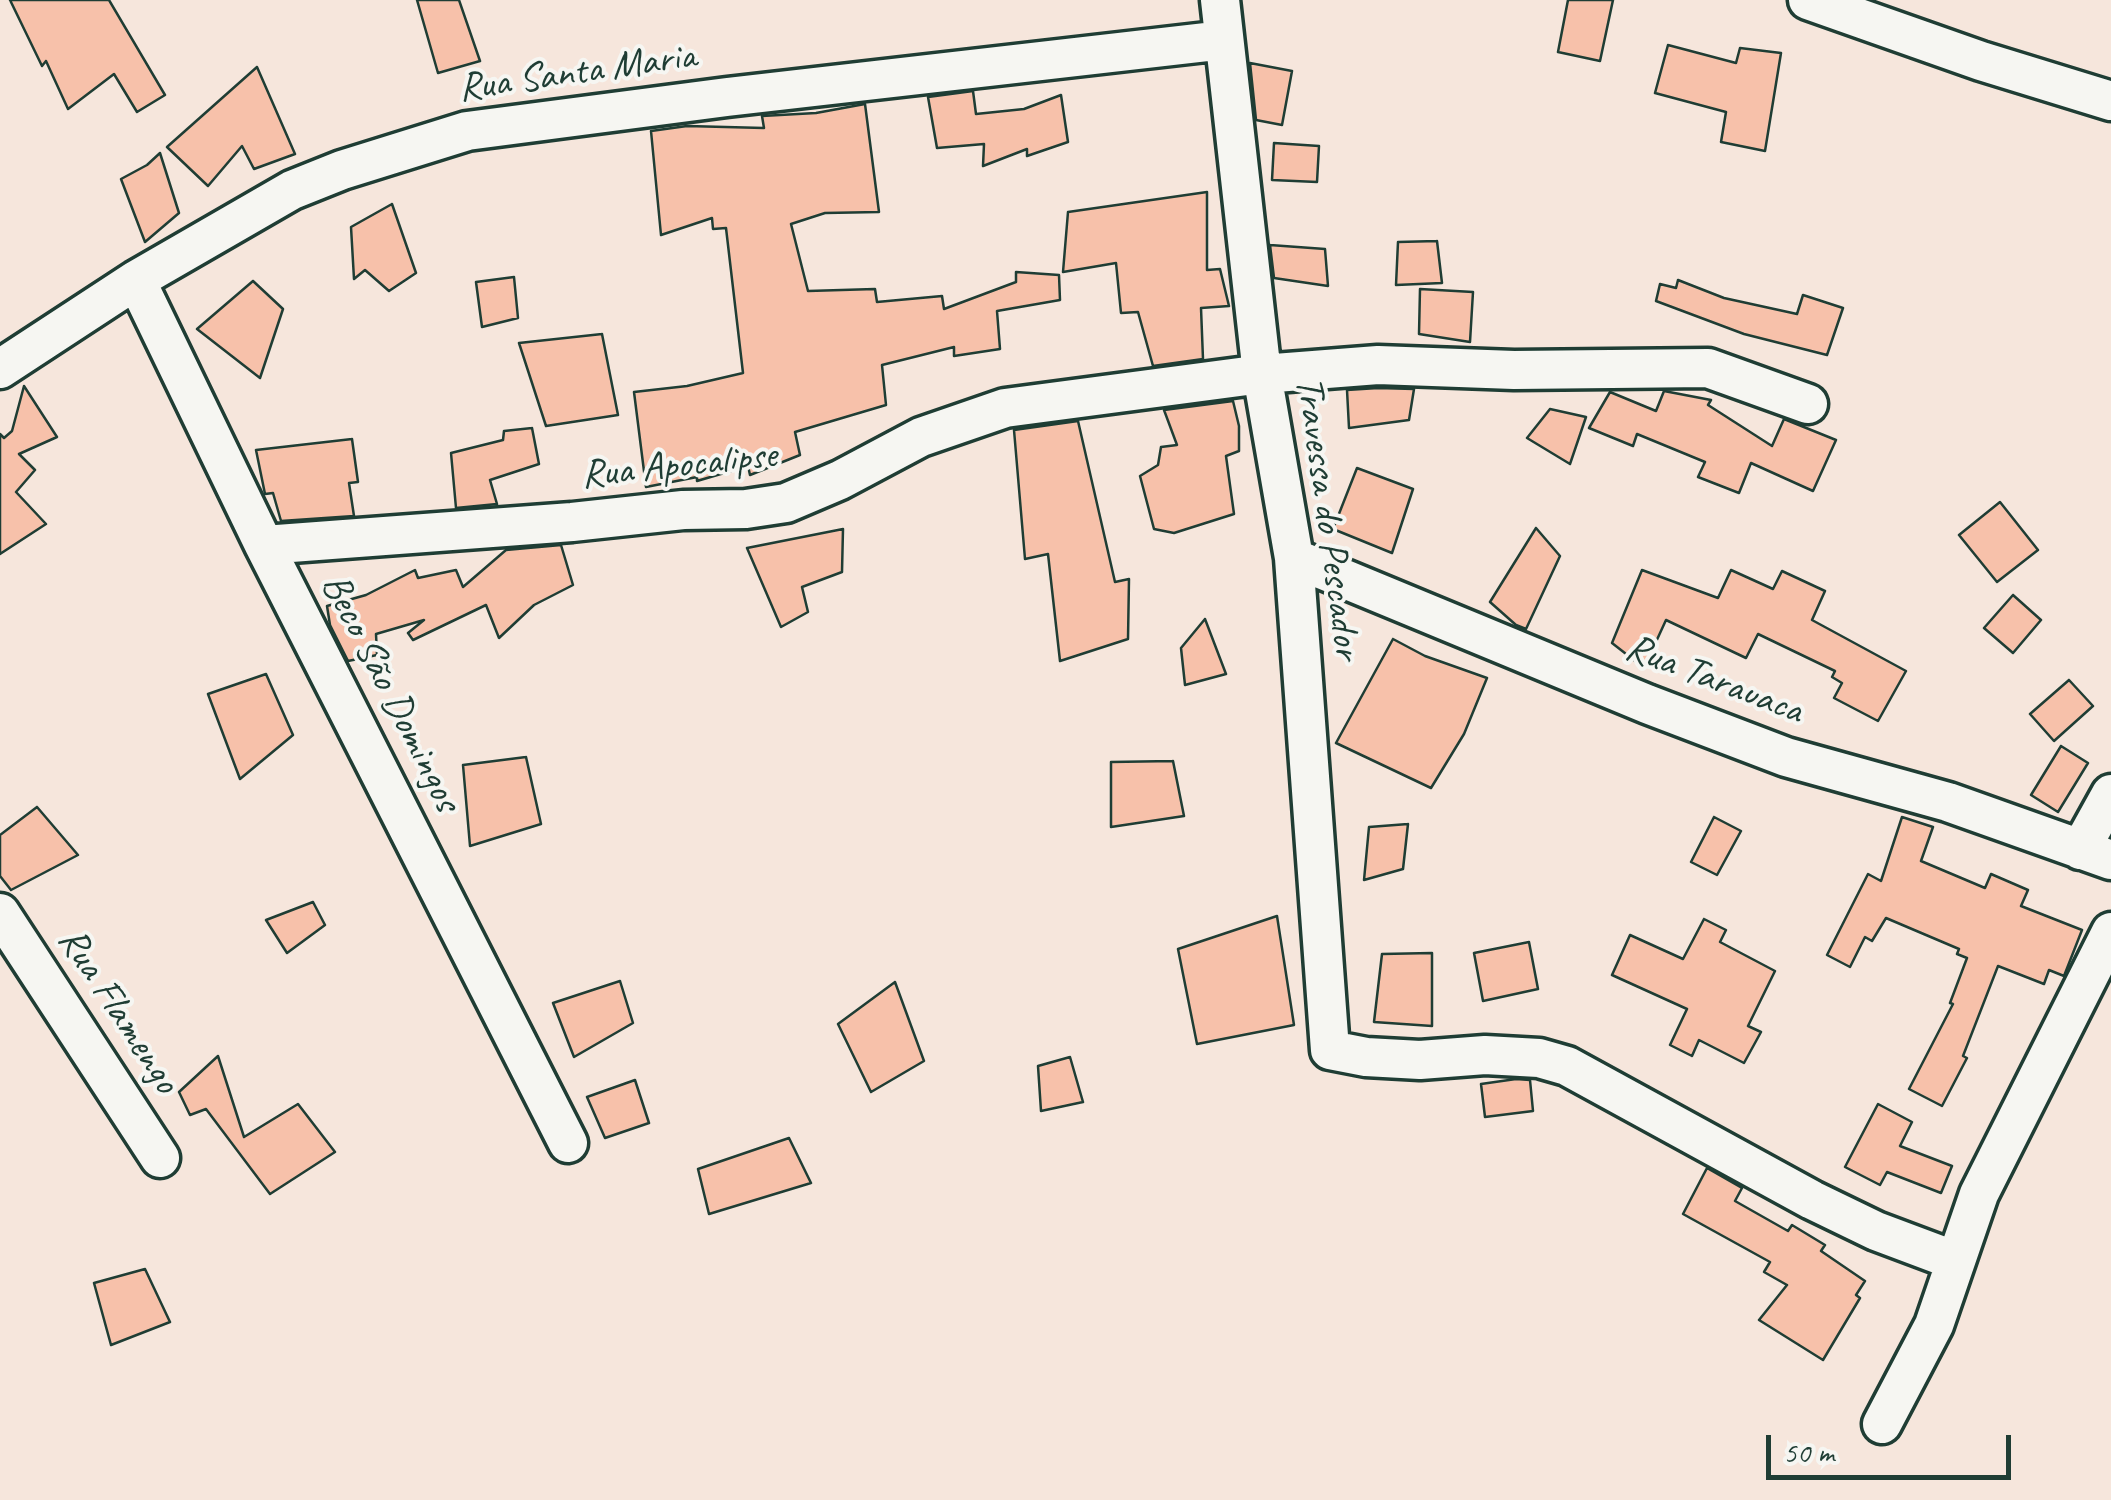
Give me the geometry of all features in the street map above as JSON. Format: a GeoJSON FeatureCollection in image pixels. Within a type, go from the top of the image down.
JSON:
{"type":"FeatureCollection","features":[{"type":"Feature","properties":{"kind":"street","name":"Travessa do Pescador"},"geometry":{"type":"LineString","coordinates":[[1220,0],[1262,374],[1294,558],[1330,1050],[1420,1060],[1485,1055],[1520,1057],[1567,1066],[1812,1200],[1876,1231],[1956,1262]]}},
{"type":"Feature","properties":{"kind":"street"},"geometry":{"type":"LineString","coordinates":[[1808,0],[2111,101]]}},
{"type":"Feature","properties":{"kind":"street","name":"Rua Santa Maria"},"geometry":{"type":"LineString","coordinates":[[0,369],[136,280],[292,190],[467,130],[726,96],[1224,40]]}},
{"type":"Feature","properties":{"kind":"street","name":"Beco São Domingos"},"geometry":{"type":"LineString","coordinates":[[136,280],[264,545],[568,1143]]}},
{"type":"Feature","properties":{"kind":"street","name":"Rua Apocalipse"},"geometry":{"type":"LineString","coordinates":[[264,545],[786,503],[922,437],[1005,408],[1262,374],[1378,366],[1514,370],[1708,368],[1808,404]]}},
{"type":"Feature","properties":{"kind":"street","name":"Rua Tarauaca"},"geometry":{"type":"LineString","coordinates":[[1294,558],[1786,758],[1948,802],[2095,855]]}},
{"type":"Feature","properties":{"kind":"street"},"geometry":{"type":"LineString","coordinates":[[2095,855],[2111,794]]}},
{"type":"Feature","properties":{"kind":"street","name":"Rua Flamengo"},"geometry":{"type":"LineString","coordinates":[[0,912],[160,1158]]}},
{"type":"Feature","properties":{"kind":"street"},"geometry":{"type":"LineString","coordinates":[[1882,1424],[1934,1325],[1979,1194],[2111,932]]}},
{"type":"Feature","properties":{"kind":"building"},"geometry":{"type":"Polygon","coordinates":[[[10,0],[109,0],[165,95],[137,112],[114,74],[68,109],[46,61],[42,66],[10,0]]]}},
{"type":"Feature","properties":{"kind":"building"},"geometry":{"type":"Polygon","coordinates":[[[417,0],[459,0],[480,61],[438,73],[417,0]]]}},
{"type":"Feature","properties":{"kind":"building"},"geometry":{"type":"Polygon","coordinates":[[[1568,0],[1613,0],[1600,61],[1558,52],[1568,0]]]}},
{"type":"Feature","properties":{"kind":"building"},"geometry":{"type":"Polygon","coordinates":[[[1668,45],[1736,63],[1740,48],[1781,53],[1765,151],[1721,142],[1726,112],[1655,93],[1668,45]]]}},
{"type":"Feature","properties":{"kind":"building"},"geometry":{"type":"Polygon","coordinates":[[[1250,63],[1292,71],[1282,125],[1256,120],[1250,63]]]}},
{"type":"Feature","properties":{"kind":"building"},"geometry":{"type":"Polygon","coordinates":[[[257,67],[295,154],[254,169],[242,146],[208,186],[167,147],[257,67]]]}},
{"type":"Feature","properties":{"kind":"building"},"geometry":{"type":"Polygon","coordinates":[[[973,91],[976,114],[1024,109],[1061,95],[1068,142],[1027,156],[1027,149],[983,166],[984,144],[937,148],[928,97],[973,91]]]}},
{"type":"Feature","properties":{"kind":"building"},"geometry":{"type":"Polygon","coordinates":[[[865,104],[879,212],[825,213],[791,224],[808,291],[875,289],[877,302],[942,296],[944,309],[1016,282],[1016,272],[1059,275],[1060,300],[997,311],[1000,349],[954,356],[954,347],[882,365],[886,405],[795,432],[800,455],[750,475],[748,466],[697,481],[697,477],[646,487],[634,392],[687,386],[743,373],[726,228],[713,229],[712,218],[661,235],[651,131],[687,126],[764,128],[762,116],[816,113],[865,104]]]}},
{"type":"Feature","properties":{"kind":"building"},"geometry":{"type":"Polygon","coordinates":[[[1274,143],[1319,146],[1317,182],[1272,180],[1274,143]]]}},
{"type":"Feature","properties":{"kind":"building"},"geometry":{"type":"Polygon","coordinates":[[[160,153],[179,213],[145,242],[121,179],[160,153]]]}},
{"type":"Feature","properties":{"kind":"building"},"geometry":{"type":"Polygon","coordinates":[[[1207,192],[1207,270],[1220,269],[1229,306],[1201,308],[1203,359],[1153,366],[1138,312],[1121,313],[1116,263],[1063,272],[1068,212],[1207,192]]]}},
{"type":"Feature","properties":{"kind":"building"},"geometry":{"type":"Polygon","coordinates":[[[392,204],[416,273],[389,291],[365,270],[354,279],[351,227],[392,204]]]}},
{"type":"Feature","properties":{"kind":"building"},"geometry":{"type":"Polygon","coordinates":[[[1437,241],[1442,283],[1396,285],[1398,242],[1437,241]]]}},
{"type":"Feature","properties":{"kind":"building"},"geometry":{"type":"Polygon","coordinates":[[[1270,245],[1325,249],[1328,286],[1274,278],[1270,245]]]}},
{"type":"Feature","properties":{"kind":"building"},"geometry":{"type":"Polygon","coordinates":[[[514,277],[518,318],[482,327],[476,282],[514,277]]]}},
{"type":"Feature","properties":{"kind":"building"},"geometry":{"type":"Polygon","coordinates":[[[1678,280],[1724,298],[1797,314],[1803,295],[1843,308],[1827,355],[1744,334],[1656,301],[1660,284],[1676,288],[1678,280]]]}},
{"type":"Feature","properties":{"kind":"building"},"geometry":{"type":"Polygon","coordinates":[[[253,281],[283,309],[260,378],[197,329],[253,281]]]}},
{"type":"Feature","properties":{"kind":"building"},"geometry":{"type":"Polygon","coordinates":[[[1420,289],[1473,292],[1470,342],[1419,334],[1420,289]]]}},
{"type":"Feature","properties":{"kind":"building"},"geometry":{"type":"Polygon","coordinates":[[[602,334],[618,415],[546,426],[519,343],[602,334]]]}},
{"type":"Feature","properties":{"kind":"building"},"geometry":{"type":"Polygon","coordinates":[[[24,386],[57,437],[19,454],[35,470],[16,492],[46,524],[0,554],[0,434],[4,438],[12,431],[24,386]]]}},
{"type":"Feature","properties":{"kind":"building"},"geometry":{"type":"Polygon","coordinates":[[[1414,389],[1409,420],[1349,428],[1347,390],[1414,389]]]}},
{"type":"Feature","properties":{"kind":"building"},"geometry":{"type":"Polygon","coordinates":[[[1664,391],[1711,400],[1708,405],[1772,446],[1784,419],[1836,440],[1813,491],[1751,463],[1739,493],[1698,477],[1705,462],[1637,434],[1633,446],[1589,428],[1610,392],[1656,411],[1664,391]]]}},
{"type":"Feature","properties":{"kind":"building"},"geometry":{"type":"Polygon","coordinates":[[[1233,401],[1239,451],[1226,456],[1234,514],[1174,533],[1154,529],[1140,476],[1158,465],[1161,447],[1177,445],[1164,410],[1233,401]]]}},
{"type":"Feature","properties":{"kind":"building"},"geometry":{"type":"Polygon","coordinates":[[[1550,409],[1586,417],[1570,464],[1527,438],[1550,409]]]}},
{"type":"Feature","properties":{"kind":"building"},"geometry":{"type":"Polygon","coordinates":[[[1078,421],[1115,582],[1129,579],[1128,639],[1060,661],[1048,554],[1025,559],[1014,430],[1078,421]]]}},
{"type":"Feature","properties":{"kind":"building"},"geometry":{"type":"Polygon","coordinates":[[[532,428],[539,464],[490,480],[497,504],[456,508],[451,453],[503,440],[504,431],[532,428]]]}},
{"type":"Feature","properties":{"kind":"building"},"geometry":{"type":"Polygon","coordinates":[[[352,439],[358,482],[349,483],[354,516],[281,521],[273,493],[265,494],[256,450],[352,439]]]}},
{"type":"Feature","properties":{"kind":"building"},"geometry":{"type":"Polygon","coordinates":[[[1357,468],[1413,489],[1392,553],[1333,529],[1357,468]]]}},
{"type":"Feature","properties":{"kind":"building"},"geometry":{"type":"Polygon","coordinates":[[[2000,502],[2038,550],[1997,582],[1959,535],[2000,502]]]}},
{"type":"Feature","properties":{"kind":"building"},"geometry":{"type":"Polygon","coordinates":[[[1536,528],[1560,556],[1526,629],[1490,602],[1536,528]]]}},
{"type":"Feature","properties":{"kind":"building"},"geometry":{"type":"Polygon","coordinates":[[[843,529],[842,572],[802,587],[808,612],[781,627],[747,548],[843,529]]]}},
{"type":"Feature","properties":{"kind":"building"},"geometry":{"type":"Polygon","coordinates":[[[561,545],[573,585],[534,605],[499,638],[486,605],[413,640],[408,633],[424,620],[376,634],[377,655],[348,661],[330,625],[327,606],[366,595],[415,570],[418,578],[456,570],[463,587],[506,550],[561,545]]]}},
{"type":"Feature","properties":{"kind":"building"},"geometry":{"type":"Polygon","coordinates":[[[1642,570],[1718,598],[1731,570],[1773,589],[1782,571],[1825,591],[1812,620],[1906,671],[1878,721],[1834,698],[1842,683],[1832,677],[1835,671],[1758,634],[1746,658],[1666,620],[1644,668],[1612,643],[1642,570]]]}},
{"type":"Feature","properties":{"kind":"building"},"geometry":{"type":"Polygon","coordinates":[[[2013,595],[2041,620],[2013,653],[1984,628],[2013,595]]]}},
{"type":"Feature","properties":{"kind":"building"},"geometry":{"type":"Polygon","coordinates":[[[1205,619],[1226,674],[1185,685],[1181,648],[1205,619]]]}},
{"type":"Feature","properties":{"kind":"building"},"geometry":{"type":"Polygon","coordinates":[[[1393,639],[1425,656],[1487,678],[1464,734],[1431,788],[1336,743],[1393,639]]]}},
{"type":"Feature","properties":{"kind":"building"},"geometry":{"type":"Polygon","coordinates":[[[266,674],[293,735],[240,779],[208,694],[266,674]]]}},
{"type":"Feature","properties":{"kind":"building"},"geometry":{"type":"Polygon","coordinates":[[[2069,680],[2093,706],[2054,741],[2030,714],[2069,680]]]}},
{"type":"Feature","properties":{"kind":"building"},"geometry":{"type":"Polygon","coordinates":[[[2061,746],[2088,763],[2058,812],[2031,795],[2061,746]]]}},
{"type":"Feature","properties":{"kind":"building"},"geometry":{"type":"Polygon","coordinates":[[[526,757],[541,824],[470,846],[463,765],[526,757]]]}},
{"type":"Feature","properties":{"kind":"building"},"geometry":{"type":"Polygon","coordinates":[[[1173,761],[1184,816],[1111,827],[1111,762],[1173,761]]]}},
{"type":"Feature","properties":{"kind":"building"},"geometry":{"type":"Polygon","coordinates":[[[37,807],[78,855],[11,890],[0,876],[0,835],[37,807]]]}},
{"type":"Feature","properties":{"kind":"building"},"geometry":{"type":"Polygon","coordinates":[[[1714,817],[1741,831],[1717,875],[1691,862],[1714,817]]]}},
{"type":"Feature","properties":{"kind":"building"},"geometry":{"type":"Polygon","coordinates":[[[1902,817],[1933,827],[1921,861],[1985,888],[1991,874],[2028,890],[2021,906],[2082,930],[2064,976],[2049,970],[2044,984],[1998,966],[1963,1056],[1967,1058],[1942,1106],[1909,1089],[1953,1004],[1950,1003],[1967,958],[1957,954],[1959,949],[1886,918],[1872,941],[1865,937],[1850,967],[1827,955],[1868,874],[1881,881],[1902,817]]]}},
{"type":"Feature","properties":{"kind":"building"},"geometry":{"type":"Polygon","coordinates":[[[1408,824],[1403,869],[1364,880],[1369,827],[1408,824]]]}},
{"type":"Feature","properties":{"kind":"building"},"geometry":{"type":"Polygon","coordinates":[[[313,902],[325,925],[287,953],[266,920],[313,902]]]}},
{"type":"Feature","properties":{"kind":"building"},"geometry":{"type":"Polygon","coordinates":[[[1277,916],[1294,1025],[1197,1044],[1178,949],[1277,916]]]}},
{"type":"Feature","properties":{"kind":"building"},"geometry":{"type":"Polygon","coordinates":[[[1704,919],[1726,930],[1720,942],[1775,971],[1748,1026],[1761,1032],[1744,1063],[1699,1040],[1692,1056],[1670,1045],[1687,1009],[1612,975],[1630,935],[1683,959],[1704,919]]]}},
{"type":"Feature","properties":{"kind":"building"},"geometry":{"type":"Polygon","coordinates":[[[1529,942],[1538,989],[1483,1001],[1474,953],[1529,942]]]}},
{"type":"Feature","properties":{"kind":"building"},"geometry":{"type":"Polygon","coordinates":[[[1432,953],[1432,1026],[1374,1022],[1382,954],[1432,953]]]}},
{"type":"Feature","properties":{"kind":"building"},"geometry":{"type":"Polygon","coordinates":[[[620,981],[633,1023],[574,1057],[553,1003],[620,981]]]}},
{"type":"Feature","properties":{"kind":"building"},"geometry":{"type":"Polygon","coordinates":[[[895,982],[924,1061],[871,1092],[838,1024],[895,982]]]}},
{"type":"Feature","properties":{"kind":"building"},"geometry":{"type":"Polygon","coordinates":[[[218,1056],[244,1137],[298,1104],[335,1152],[270,1194],[206,1109],[190,1115],[179,1092],[218,1056]]]}},
{"type":"Feature","properties":{"kind":"building"},"geometry":{"type":"Polygon","coordinates":[[[1070,1057],[1083,1102],[1041,1111],[1038,1066],[1070,1057]]]}},
{"type":"Feature","properties":{"kind":"building"},"geometry":{"type":"Polygon","coordinates":[[[635,1080],[649,1123],[605,1138],[587,1097],[635,1080]]]}},
{"type":"Feature","properties":{"kind":"building"},"geometry":{"type":"Polygon","coordinates":[[[1530,1080],[1533,1111],[1485,1117],[1481,1084],[1530,1080]]]}},
{"type":"Feature","properties":{"kind":"building"},"geometry":{"type":"Polygon","coordinates":[[[1878,1104],[1912,1122],[1900,1146],[1952,1166],[1941,1193],[1887,1172],[1880,1185],[1845,1167],[1878,1104]]]}},
{"type":"Feature","properties":{"kind":"building"},"geometry":{"type":"Polygon","coordinates":[[[789,1138],[811,1183],[709,1214],[698,1169],[789,1138]]]}},
{"type":"Feature","properties":{"kind":"building"},"geometry":{"type":"Polygon","coordinates":[[[1707,1168],[1742,1188],[1735,1201],[1788,1231],[1792,1225],[1825,1245],[1821,1251],[1865,1281],[1856,1295],[1860,1298],[1823,1360],[1759,1320],[1787,1285],[1764,1272],[1770,1262],[1683,1214],[1707,1168]]]}},
{"type":"Feature","properties":{"kind":"building"},"geometry":{"type":"Polygon","coordinates":[[[145,1269],[170,1322],[111,1345],[94,1283],[145,1269]]]}}]}
